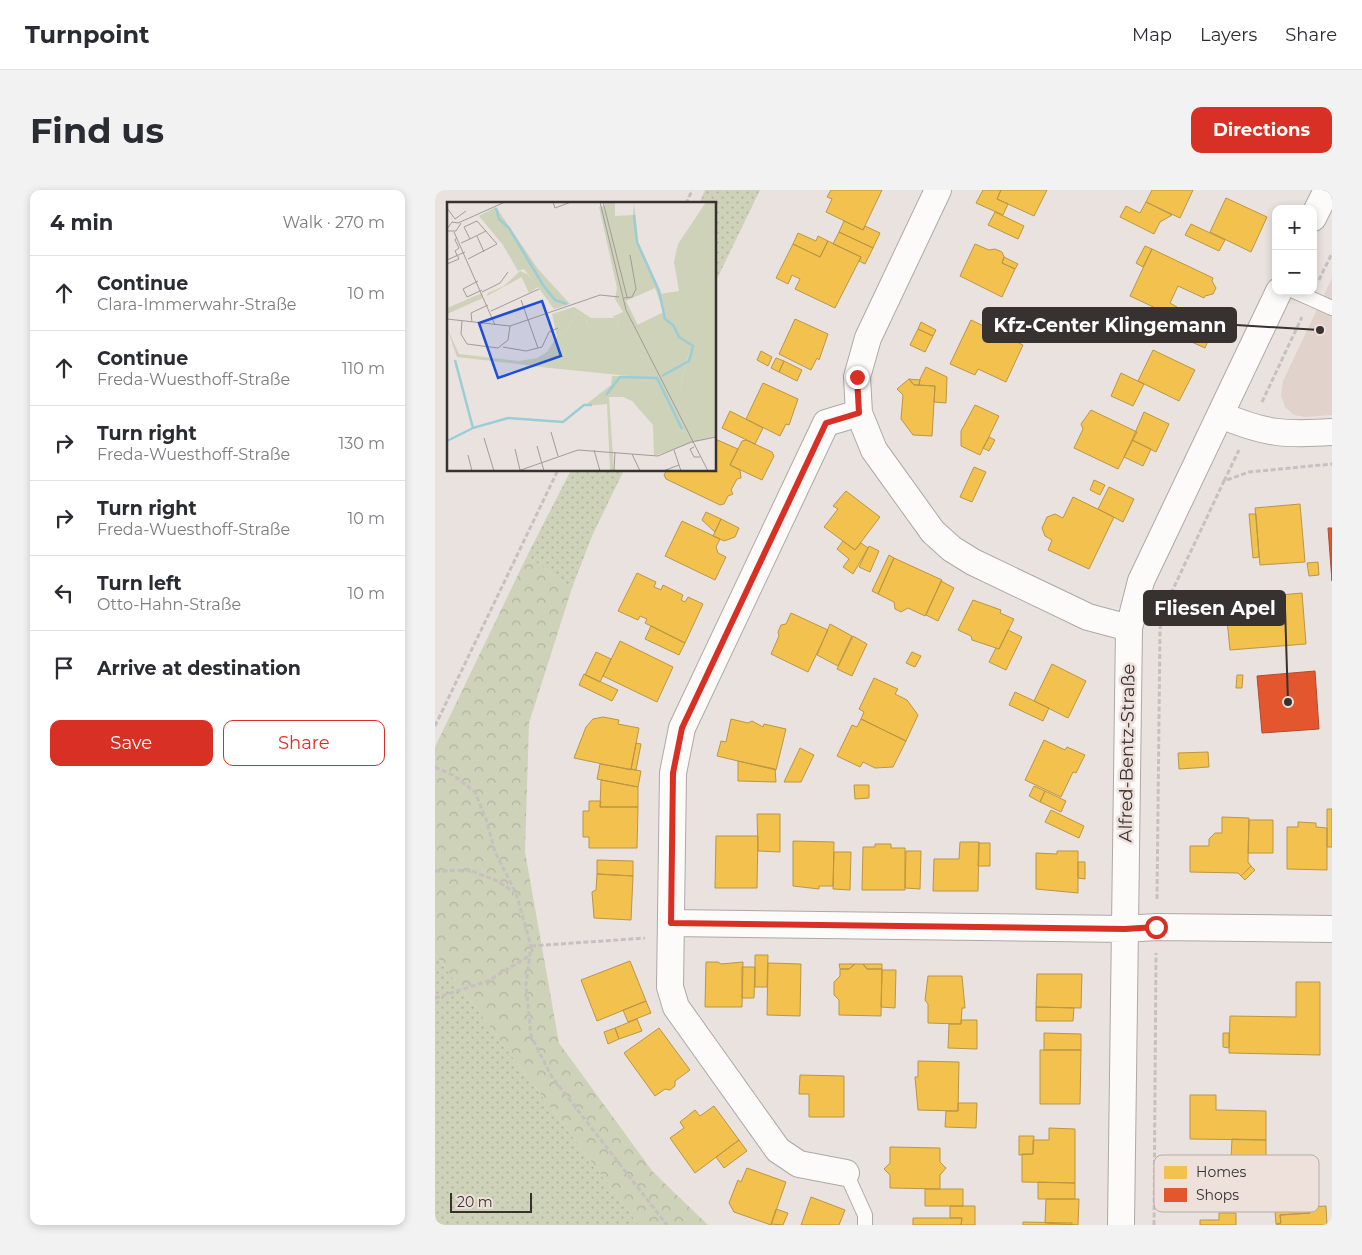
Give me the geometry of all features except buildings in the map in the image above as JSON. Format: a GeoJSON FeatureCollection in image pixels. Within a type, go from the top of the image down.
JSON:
{"type":"FeatureCollection","features":[{"type":"Feature","properties":{"kind":"street"},"geometry":{"type":"LineString","coordinates":[[938,190],[868,338],[857,377],[859,413],[874,450],[933,532],[952,549],[973,562],[1089,617],[1129,628]]}},
{"type":"Feature","properties":{"kind":"street"},"geometry":{"type":"LineString","coordinates":[[1317,210],[1327,190]]}},
{"type":"Feature","properties":{"kind":"street","name":"Alfred-Bentz-Straße"},"geometry":{"type":"LineString","coordinates":[[1121,1225],[1129,628],[1141,581],[1277,295]]}},
{"type":"Feature","properties":{"kind":"street"},"geometry":{"type":"LineString","coordinates":[[846,1172],[799,1164],[778,1150],[676,1007],[670,988],[673,773],[682,728],[826,423],[859,413]]}},
{"type":"Feature","properties":{"kind":"street"},"geometry":{"type":"LineString","coordinates":[[1221,415],[1251,428],[1289,435],[1332,432]]}},
{"type":"Feature","properties":{"kind":"street"},"geometry":{"type":"LineString","coordinates":[[671,930],[1125,929],[1156,927],[1332,929]]}},
{"type":"Feature","properties":{"kind":"lane"},"geometry":{"type":"LineString","coordinates":[[1303,295],[1332,308]]}},
{"type":"Feature","properties":{"kind":"lane"},"geometry":{"type":"LineString","coordinates":[[846,1172],[865,1215],[865,1225]]}},
{"type":"Feature","properties":{"kind":"path"},"geometry":{"type":"LineString","coordinates":[[686,202],[692,190]]}},
{"type":"Feature","properties":{"kind":"path"},"geometry":{"type":"LineString","coordinates":[[1154,1155],[1160,629],[1165,606],[1251,428],[1332,253]]}},
{"type":"Feature","properties":{"kind":"path"},"geometry":{"type":"LineString","coordinates":[[1224,481],[1249,472],[1332,464]]}},
{"type":"Feature","properties":{"kind":"path"},"geometry":{"type":"LineString","coordinates":[[435,726],[558,471]]}},
{"type":"Feature","properties":{"kind":"path"},"geometry":{"type":"LineString","coordinates":[[435,767],[453,775],[475,792],[486,819],[495,852],[516,893],[531,946],[526,985],[531,1036],[551,1077],[667,1225]]}},
{"type":"Feature","properties":{"kind":"path"},"geometry":{"type":"LineString","coordinates":[[435,871],[470,870],[497,881],[516,893]]}},
{"type":"Feature","properties":{"kind":"path"},"geometry":{"type":"LineString","coordinates":[[531,946],[671,930]]}},
{"type":"Feature","properties":{"kind":"path"},"geometry":{"type":"LineString","coordinates":[[435,998],[488,980],[529,956]]}},
{"type":"Feature","properties":{"kind":"path"},"geometry":{"type":"LineString","coordinates":[[1154,1212],[1154,1225]]}},
{"type":"Feature","properties":{"kind":"shaded area"},"geometry":{"type":"Polygon","coordinates":[[[1332,278],[1332,415],[1305,417],[1294,415],[1285,407],[1281,395],[1283,381],[1332,278]]]}},
{"type":"Feature","properties":{"kind":"green space"},"geometry":{"type":"Polygon","coordinates":[[[705,190],[760,190],[716,281],[716,202],[700,202],[705,190]]]}},
{"type":"Feature","properties":{"kind":"green space"},"geometry":{"type":"Polygon","coordinates":[[[570,471],[624,471],[592,536],[572,588],[527,556],[570,471]]]}},
{"type":"Feature","properties":{"kind":"green space"},"geometry":{"type":"Polygon","coordinates":[[[527,556],[572,588],[529,723],[525,852],[559,1043],[653,1172],[708,1225],[639,1225],[435,954],[435,747],[527,556]]]}},
{"type":"Feature","properties":{"kind":"green space"},"geometry":{"type":"Polygon","coordinates":[[[435,954],[462,990],[639,1225],[435,1225],[435,954]]]}},
{"type":"Feature","properties":{"kind":"place","name":"Kfz-Center Klingemann"},"geometry":{"type":"Point","coordinates":[1320,330]}},
{"type":"Feature","properties":{"kind":"place","name":"Fliesen Apel"},"geometry":{"type":"Point","coordinates":[1288,702]}},
{"type":"Feature","properties":{"kind":"route"},"geometry":{"type":"LineString","coordinates":[[857,377],[859,413],[826,423],[682,728],[673,773],[671,923],[1125,929],[1156,927]]}}]}
